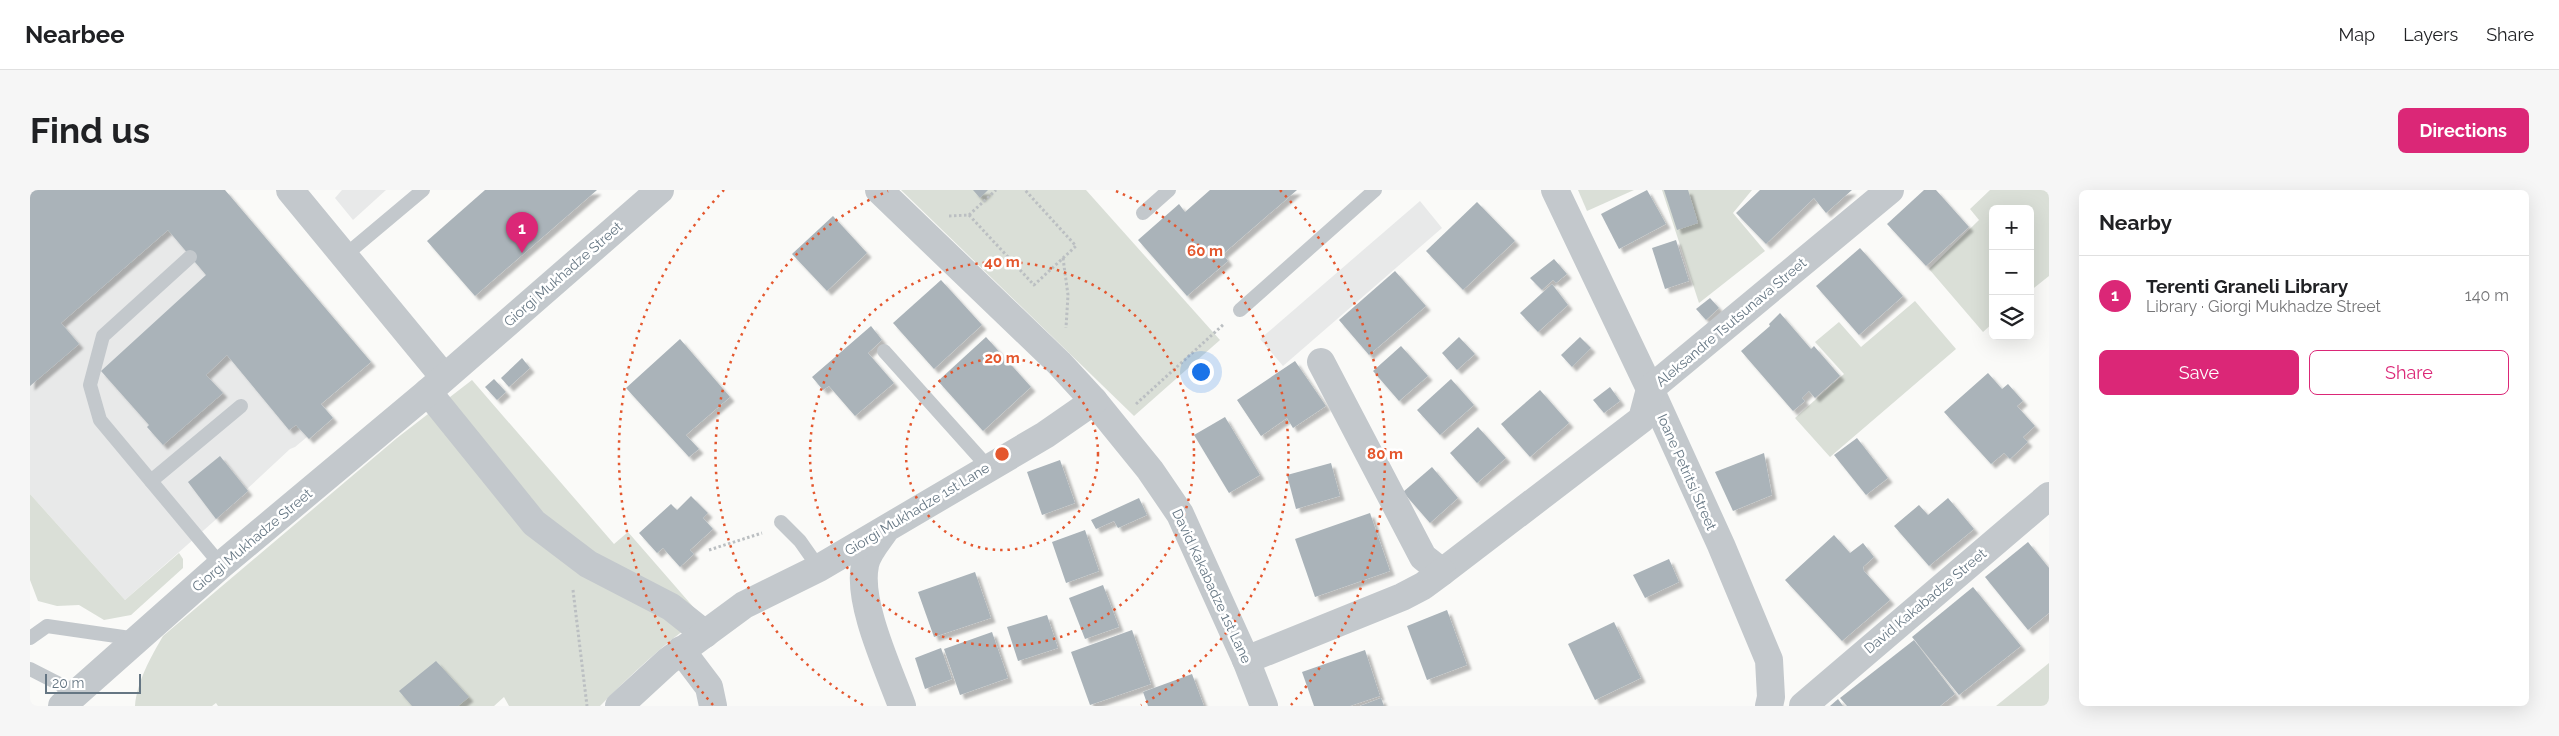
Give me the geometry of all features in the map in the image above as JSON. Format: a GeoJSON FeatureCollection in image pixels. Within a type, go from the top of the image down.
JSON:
{"type":"FeatureCollection","features":[{"type":"Feature","properties":{"kind":"street"},"geometry":{"type":"LineString","coordinates":[[290,190],[343,257],[534,523],[588,564],[671,607],[704,634]]}},
{"type":"Feature","properties":{"kind":"street","name":"Giorgi Mukhadze Street"},"geometry":{"type":"LineString","coordinates":[[69,700],[221,565],[436,384],[660,190]]}},
{"type":"Feature","properties":{"kind":"street"},"geometry":{"type":"LineString","coordinates":[[879,190],[1059,364],[1100,408]]}},
{"type":"Feature","properties":{"kind":"street","name":"Ioane Petritsi Street"},"geometry":{"type":"LineString","coordinates":[[1556,190],[1650,389],[1769,660],[1771,697],[1769,706]]}},
{"type":"Feature","properties":{"kind":"street","name":"Aleksandre Tsutsunava Street"},"geometry":{"type":"LineString","coordinates":[[1246,660],[1402,597],[1424,586],[1642,419],[1650,389],[1890,190]]}},
{"type":"Feature","properties":{"kind":"street"},"geometry":{"type":"LineString","coordinates":[[1321,362],[1423,557],[1442,572]]}},
{"type":"Feature","properties":{"kind":"street","name":"Giorgi Mukhadze 1st Lane"},"geometry":{"type":"LineString","coordinates":[[619,706],[630,694],[681,650],[744,605],[818,568],[988,467],[1045,435],[1100,408]]}},
{"type":"Feature","properties":{"kind":"street","name":"David Kakabadze 1st Lane"},"geometry":{"type":"LineString","coordinates":[[1100,408],[1150,470],[1180,514],[1246,660],[1264,706]]}},
{"type":"Feature","properties":{"kind":"street","name":"David Kakabadze Street"},"geometry":{"type":"LineString","coordinates":[[1803,706],[2049,496]]}},
{"type":"Feature","properties":{"kind":"street"},"geometry":{"type":"LineString","coordinates":[[888,527],[872,549],[865,564],[863,588],[876,634],[902,706]]}},
{"type":"Feature","properties":{"kind":"street"},"geometry":{"type":"LineString","coordinates":[[681,650],[709,687],[714,706]]}},
{"type":"Feature","properties":{"kind":"lane"},"geometry":{"type":"LineString","coordinates":[[343,257],[423,190]]}},
{"type":"Feature","properties":{"kind":"lane"},"geometry":{"type":"LineString","coordinates":[[1142,213],[1169,190]]}},
{"type":"Feature","properties":{"kind":"lane"},"geometry":{"type":"LineString","coordinates":[[1240,310],[1375,190]]}},
{"type":"Feature","properties":{"kind":"lane"},"geometry":{"type":"LineString","coordinates":[[190,257],[103,336],[90,385],[100,420],[221,565]]}},
{"type":"Feature","properties":{"kind":"lane"},"geometry":{"type":"LineString","coordinates":[[884,351],[988,467]]}},
{"type":"Feature","properties":{"kind":"lane"},"geometry":{"type":"LineString","coordinates":[[151,481],[241,406]]}},
{"type":"Feature","properties":{"kind":"lane"},"geometry":{"type":"LineString","coordinates":[[782,524],[800,541],[818,568]]}},
{"type":"Feature","properties":{"kind":"lane"},"geometry":{"type":"LineString","coordinates":[[30,638],[47,626],[137,639]]}},
{"type":"Feature","properties":{"kind":"lane"},"geometry":{"type":"LineString","coordinates":[[30,669],[69,700]]}},
{"type":"Feature","properties":{"kind":"path"},"geometry":{"type":"LineString","coordinates":[[996,190],[969,215],[1034,285],[1076,246],[1025,190]]}},
{"type":"Feature","properties":{"kind":"path"},"geometry":{"type":"LineString","coordinates":[[1059,364],[1068,314],[1063,258]]}},
{"type":"Feature","properties":{"kind":"path"},"geometry":{"type":"LineString","coordinates":[[1100,408],[1126,414],[1240,310]]}},
{"type":"Feature","properties":{"kind":"path"},"geometry":{"type":"LineString","coordinates":[[709,550],[782,524]]}},
{"type":"Feature","properties":{"kind":"path"},"geometry":{"type":"LineString","coordinates":[[569,550],[587,706]]}},
{"type":"Feature","properties":{"kind":"shaded area"},"geometry":{"type":"Polygon","coordinates":[[[30,190],[224,190],[321,404],[309,439],[307,437],[290,449],[247,489],[248,491],[125,600],[30,494],[30,190]]]}},
{"type":"Feature","properties":{"kind":"shaded area"},"geometry":{"type":"Polygon","coordinates":[[[342,190],[386,190],[353,220],[335,198],[342,190]]]}},
{"type":"Feature","properties":{"kind":"shaded area"},"geometry":{"type":"Polygon","coordinates":[[[901,190],[1086,190],[1220,340],[1134,416],[901,190]]]}},
{"type":"Feature","properties":{"kind":"shaded area"},"geometry":{"type":"Polygon","coordinates":[[[1578,190],[1634,190],[1587,211],[1578,190]]]}},
{"type":"Feature","properties":{"kind":"shaded area"},"geometry":{"type":"Polygon","coordinates":[[[1662,190],[1752,190],[1733,213],[1765,251],[1699,303],[1662,190]]]}},
{"type":"Feature","properties":{"kind":"shaded area"},"geometry":{"type":"Polygon","coordinates":[[[1990,190],[2049,190],[2049,276],[2034,288],[2034,205],[1989,205],[1989,327],[1983,332],[1929,269],[1979,220],[1970,209],[1990,190]]]}},
{"type":"Feature","properties":{"kind":"shaded area"},"geometry":{"type":"Polygon","coordinates":[[[1420,201],[1442,228],[1283,366],[1260,339],[1420,201]]]}},
{"type":"Feature","properties":{"kind":"shaded area"},"geometry":{"type":"Polygon","coordinates":[[[1915,301],[1956,349],[1830,457],[1795,418],[1844,374],[1815,342],[1839,322],[1861,347],[1915,301]]]}},
{"type":"Feature","properties":{"kind":"shaded area"},"geometry":{"type":"Polygon","coordinates":[[[472,380],[614,544],[628,532],[702,617],[649,659],[600,706],[509,706],[504,697],[494,706],[218,706],[216,703],[212,706],[135,706],[142,678],[163,636],[397,438],[472,380]]]}},
{"type":"Feature","properties":{"kind":"shaded area"},"geometry":{"type":"Polygon","coordinates":[[[30,494],[125,600],[179,553],[183,559],[183,568],[131,615],[104,620],[79,605],[57,606],[38,601],[30,580],[30,494]]]}},
{"type":"Feature","properties":{"kind":"shaded area"},"geometry":{"type":"Polygon","coordinates":[[[2049,663],[2049,706],[1996,706],[2049,663]]]}},
{"type":"Feature","properties":{"kind":"building"},"geometry":{"type":"Polygon","coordinates":[[[30,190],[225,190],[371,362],[321,404],[333,418],[309,439],[296,425],[289,430],[227,355],[206,375],[223,393],[163,445],[147,427],[149,425],[101,371],[206,275],[168,230],[61,323],[79,344],[30,386],[30,190]]]}},
{"type":"Feature","properties":{"kind":"building"},"geometry":{"type":"Polygon","coordinates":[[[485,190],[597,190],[475,296],[427,241],[485,190]]]}},
{"type":"Feature","properties":{"kind":"building"},"geometry":{"type":"Polygon","coordinates":[[[973,190],[988,190],[980,198],[973,190]]]}},
{"type":"Feature","properties":{"kind":"building"},"geometry":{"type":"Polygon","coordinates":[[[1210,190],[1297,190],[1223,254],[1228,261],[1187,296],[1138,240],[1179,204],[1185,212],[1210,190]]]}},
{"type":"Feature","properties":{"kind":"building"},"geometry":{"type":"Polygon","coordinates":[[[1647,190],[1666,224],[1619,249],[1601,214],[1647,190]]]}},
{"type":"Feature","properties":{"kind":"building"},"geometry":{"type":"Polygon","coordinates":[[[1664,190],[1688,190],[1698,223],[1677,230],[1664,190]]]}},
{"type":"Feature","properties":{"kind":"building"},"geometry":{"type":"Polygon","coordinates":[[[1760,190],[1852,190],[1826,213],[1814,198],[1766,244],[1736,213],[1760,190]]]}},
{"type":"Feature","properties":{"kind":"building"},"geometry":{"type":"Polygon","coordinates":[[[1924,190],[1936,190],[1969,227],[1926,266],[1887,224],[1924,190]]]}},
{"type":"Feature","properties":{"kind":"building"},"geometry":{"type":"Polygon","coordinates":[[[1477,202],[1515,241],[1463,290],[1426,251],[1477,202]]]}},
{"type":"Feature","properties":{"kind":"building"},"geometry":{"type":"Polygon","coordinates":[[[833,216],[867,253],[827,291],[792,254],[833,216]]]}},
{"type":"Feature","properties":{"kind":"building"},"geometry":{"type":"Polygon","coordinates":[[[1676,240],[1689,281],[1665,289],[1652,248],[1676,240]]]}},
{"type":"Feature","properties":{"kind":"building"},"geometry":{"type":"Polygon","coordinates":[[[1860,248],[1903,296],[1859,335],[1816,286],[1860,248]]]}},
{"type":"Feature","properties":{"kind":"building"},"geometry":{"type":"Polygon","coordinates":[[[1554,259],[1567,274],[1556,283],[1553,280],[1542,290],[1530,278],[1554,259]]]}},
{"type":"Feature","properties":{"kind":"building"},"geometry":{"type":"Polygon","coordinates":[[[1395,271],[1426,306],[1369,355],[1339,320],[1395,271]]]}},
{"type":"Feature","properties":{"kind":"building"},"geometry":{"type":"Polygon","coordinates":[[[941,280],[982,325],[934,369],[893,323],[941,280]]]}},
{"type":"Feature","properties":{"kind":"building"},"geometry":{"type":"Polygon","coordinates":[[[1552,284],[1568,305],[1538,332],[1520,313],[1552,284]]]}},
{"type":"Feature","properties":{"kind":"building"},"geometry":{"type":"Polygon","coordinates":[[[1710,298],[1719,308],[1706,320],[1696,309],[1710,298]]]}},
{"type":"Feature","properties":{"kind":"building"},"geometry":{"type":"Polygon","coordinates":[[[1780,313],[1811,349],[1814,346],[1840,376],[1815,398],[1809,391],[1802,398],[1805,401],[1793,411],[1741,351],[1770,326],[1769,324],[1780,313]]]}},
{"type":"Feature","properties":{"kind":"building"},"geometry":{"type":"Polygon","coordinates":[[[871,326],[882,340],[868,353],[894,383],[855,416],[829,386],[823,390],[812,377],[871,326]]]}},
{"type":"Feature","properties":{"kind":"building"},"geometry":{"type":"Polygon","coordinates":[[[986,337],[1031,387],[983,431],[938,381],[986,337]]]}},
{"type":"Feature","properties":{"kind":"building"},"geometry":{"type":"Polygon","coordinates":[[[1459,337],[1475,354],[1457,370],[1442,353],[1459,337]]]}},
{"type":"Feature","properties":{"kind":"building"},"geometry":{"type":"Polygon","coordinates":[[[1580,337],[1591,348],[1572,367],[1561,355],[1580,337]]]}},
{"type":"Feature","properties":{"kind":"building"},"geometry":{"type":"Polygon","coordinates":[[[680,339],[730,397],[686,435],[699,449],[689,457],[626,388],[680,339]]]}},
{"type":"Feature","properties":{"kind":"building"},"geometry":{"type":"Polygon","coordinates":[[[1401,346],[1428,376],[1399,401],[1373,371],[1401,346]]]}},
{"type":"Feature","properties":{"kind":"building"},"geometry":{"type":"Polygon","coordinates":[[[522,358],[530,368],[509,387],[501,378],[522,358]]]}},
{"type":"Feature","properties":{"kind":"building"},"geometry":{"type":"Polygon","coordinates":[[[1295,361],[1326,406],[1293,428],[1287,418],[1261,436],[1237,400],[1295,361]]]}},
{"type":"Feature","properties":{"kind":"building"},"geometry":{"type":"Polygon","coordinates":[[[1988,373],[2002,389],[2008,384],[2023,401],[2017,406],[2035,426],[2023,437],[2028,442],[2010,459],[2004,453],[1991,464],[1944,412],[1988,373]]]}},
{"type":"Feature","properties":{"kind":"building"},"geometry":{"type":"Polygon","coordinates":[[[494,379],[506,392],[497,400],[485,387],[494,379]]]}},
{"type":"Feature","properties":{"kind":"building"},"geometry":{"type":"Polygon","coordinates":[[[1451,379],[1474,405],[1440,435],[1417,410],[1451,379]]]}},
{"type":"Feature","properties":{"kind":"building"},"geometry":{"type":"Polygon","coordinates":[[[1610,387],[1620,401],[1604,413],[1593,400],[1610,387]]]}},
{"type":"Feature","properties":{"kind":"building"},"geometry":{"type":"Polygon","coordinates":[[[1540,390],[1569,423],[1530,457],[1501,424],[1540,390]]]}},
{"type":"Feature","properties":{"kind":"building"},"geometry":{"type":"Polygon","coordinates":[[[1225,417],[1260,475],[1229,493],[1194,435],[1225,417]]]}},
{"type":"Feature","properties":{"kind":"building"},"geometry":{"type":"Polygon","coordinates":[[[1478,427],[1506,458],[1477,483],[1450,453],[1478,427]]]}},
{"type":"Feature","properties":{"kind":"building"},"geometry":{"type":"Polygon","coordinates":[[[1857,438],[1888,478],[1866,495],[1834,455],[1857,438]]]}},
{"type":"Feature","properties":{"kind":"building"},"geometry":{"type":"Polygon","coordinates":[[[1764,453],[1772,495],[1733,511],[1715,472],[1764,453]]]}},
{"type":"Feature","properties":{"kind":"building"},"geometry":{"type":"Polygon","coordinates":[[[220,456],[248,491],[216,519],[188,482],[220,456]]]}},
{"type":"Feature","properties":{"kind":"building"},"geometry":{"type":"Polygon","coordinates":[[[1060,460],[1075,503],[1042,515],[1027,472],[1060,460]]]}},
{"type":"Feature","properties":{"kind":"building"},"geometry":{"type":"Polygon","coordinates":[[[1331,463],[1340,496],[1296,509],[1287,475],[1331,463]]]}},
{"type":"Feature","properties":{"kind":"building"},"geometry":{"type":"Polygon","coordinates":[[[1432,467],[1458,498],[1430,523],[1403,492],[1432,467]]]}},
{"type":"Feature","properties":{"kind":"building"},"geometry":{"type":"Polygon","coordinates":[[[691,496],[708,513],[703,518],[713,529],[690,550],[694,554],[680,567],[663,548],[657,553],[639,533],[671,504],[677,510],[691,496]]]}},
{"type":"Feature","properties":{"kind":"building"},"geometry":{"type":"Polygon","coordinates":[[[1139,498],[1147,515],[1118,528],[1114,521],[1096,529],[1091,520],[1139,498]]]}},
{"type":"Feature","properties":{"kind":"building"},"geometry":{"type":"Polygon","coordinates":[[[1948,498],[1974,529],[1929,566],[1894,526],[1919,505],[1928,515],[1948,498]]]}},
{"type":"Feature","properties":{"kind":"building"},"geometry":{"type":"Polygon","coordinates":[[[1370,513],[1390,571],[1315,597],[1295,539],[1370,513]]]}},
{"type":"Feature","properties":{"kind":"building"},"geometry":{"type":"Polygon","coordinates":[[[1085,530],[1099,571],[1066,583],[1052,542],[1085,530]]]}},
{"type":"Feature","properties":{"kind":"building"},"geometry":{"type":"Polygon","coordinates":[[[1834,535],[1850,553],[1863,543],[1874,557],[1863,567],[1864,571],[1890,600],[1842,641],[1785,580],[1834,535]]]}},
{"type":"Feature","properties":{"kind":"building"},"geometry":{"type":"Polygon","coordinates":[[[2028,542],[2049,568],[2049,613],[2028,630],[1985,577],[2028,542]]]}},
{"type":"Feature","properties":{"kind":"building"},"geometry":{"type":"Polygon","coordinates":[[[1669,559],[1679,582],[1645,598],[1633,575],[1669,559]]]}},
{"type":"Feature","properties":{"kind":"building"},"geometry":{"type":"Polygon","coordinates":[[[975,572],[991,618],[934,637],[918,592],[975,572]]]}},
{"type":"Feature","properties":{"kind":"building"},"geometry":{"type":"Polygon","coordinates":[[[1103,585],[1119,627],[1085,639],[1069,598],[1103,585]]]}},
{"type":"Feature","properties":{"kind":"building"},"geometry":{"type":"Polygon","coordinates":[[[1973,587],[2021,646],[1959,695],[1912,637],[1973,587]]]}},
{"type":"Feature","properties":{"kind":"building"},"geometry":{"type":"Polygon","coordinates":[[[1447,610],[1467,665],[1427,680],[1407,626],[1447,610]]]}},
{"type":"Feature","properties":{"kind":"building"},"geometry":{"type":"Polygon","coordinates":[[[1047,615],[1058,648],[1018,661],[1007,627],[1047,615]]]}},
{"type":"Feature","properties":{"kind":"building"},"geometry":{"type":"Polygon","coordinates":[[[1614,622],[1641,678],[1595,700],[1568,644],[1614,622]]]}},
{"type":"Feature","properties":{"kind":"building"},"geometry":{"type":"Polygon","coordinates":[[[1132,630],[1151,684],[1090,705],[1071,652],[1132,630]]]}},
{"type":"Feature","properties":{"kind":"building"},"geometry":{"type":"Polygon","coordinates":[[[992,632],[1008,678],[960,695],[944,649],[992,632]]]}},
{"type":"Feature","properties":{"kind":"building"},"geometry":{"type":"Polygon","coordinates":[[[1914,640],[1955,694],[1940,706],[1847,706],[1840,698],[1914,640]]]}},
{"type":"Feature","properties":{"kind":"building"},"geometry":{"type":"Polygon","coordinates":[[[941,648],[952,679],[925,689],[915,658],[941,648]]]}},
{"type":"Feature","properties":{"kind":"building"},"geometry":{"type":"Polygon","coordinates":[[[1365,650],[1380,696],[1350,706],[1314,706],[1302,672],[1365,650]]]}},
{"type":"Feature","properties":{"kind":"building"},"geometry":{"type":"Polygon","coordinates":[[[436,661],[469,697],[458,706],[412,706],[399,691],[436,661]]]}},
{"type":"Feature","properties":{"kind":"building"},"geometry":{"type":"Polygon","coordinates":[[[1192,674],[1204,706],[1148,706],[1143,692],[1192,674]]]}},
{"type":"Feature","properties":{"kind":"building"},"geometry":{"type":"Polygon","coordinates":[[[1381,698],[1384,706],[1360,706],[1381,698]]]}},
{"type":"Feature","properties":{"kind":"building"},"geometry":{"type":"Polygon","coordinates":[[[1838,699],[1843,706],[1830,706],[1838,699]]]}},
{"type":"Feature","properties":{"kind":"place","name":"Terenti Graneli Library"},"geometry":{"type":"Point","coordinates":[522,253]}}]}
